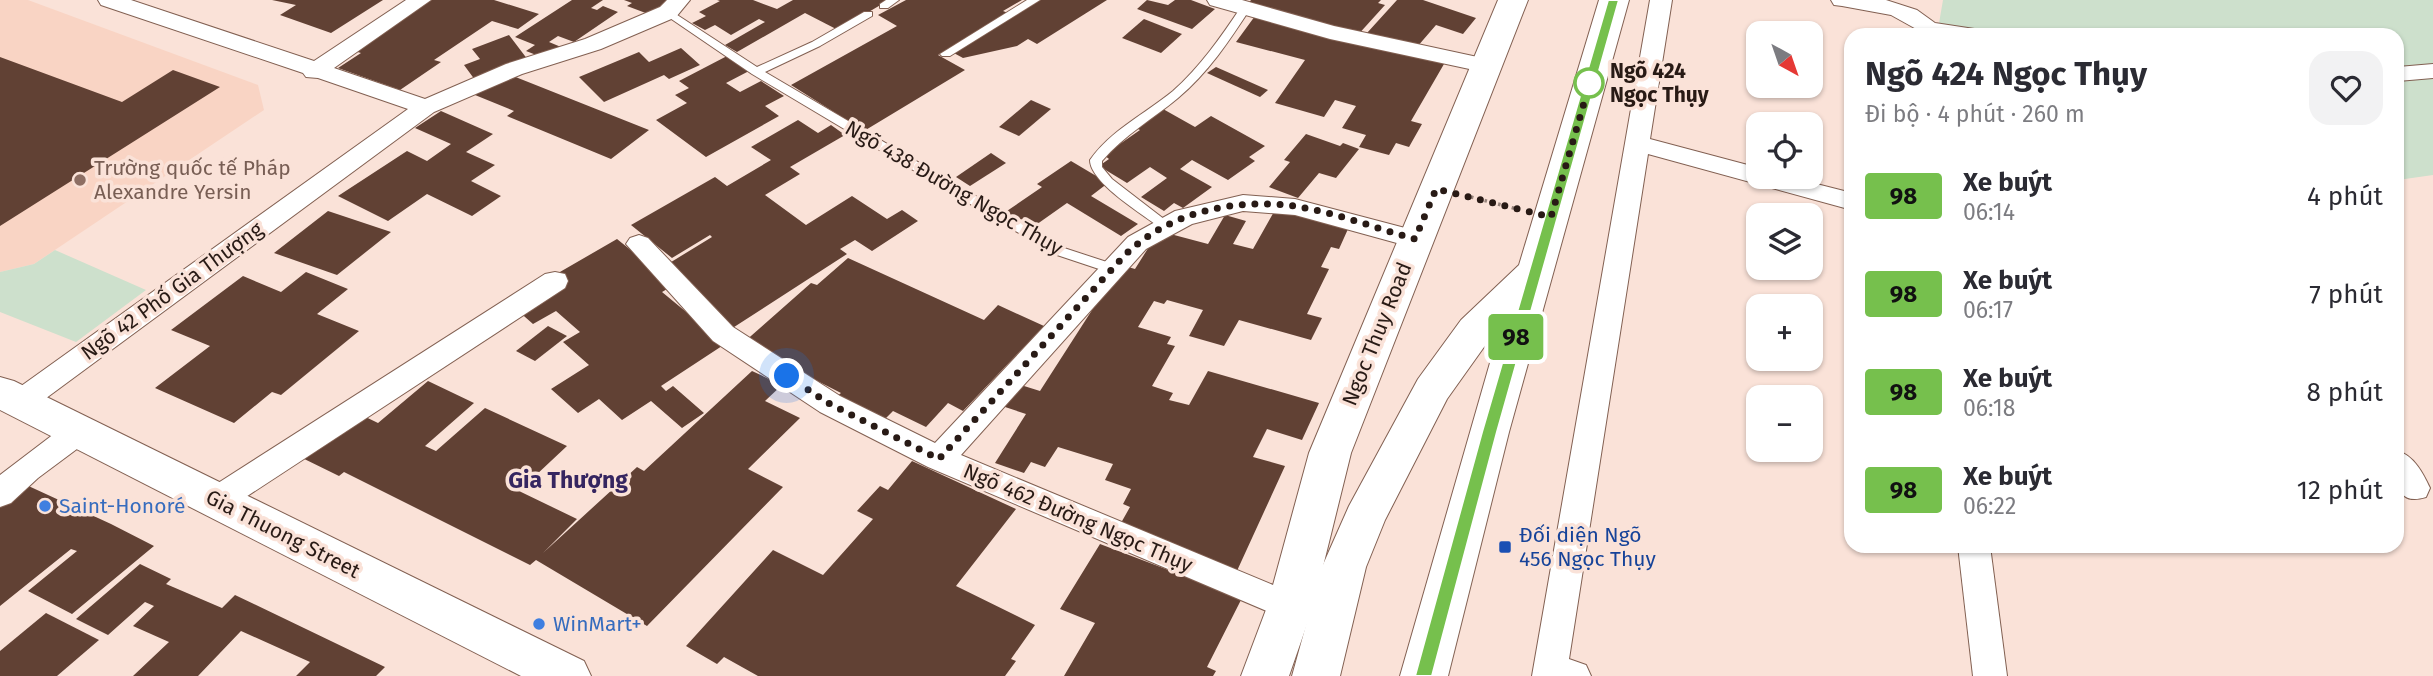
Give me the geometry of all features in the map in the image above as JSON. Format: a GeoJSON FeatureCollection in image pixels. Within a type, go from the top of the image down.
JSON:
{"type":"FeatureCollection","features":[{"type":"Feature","properties":{"kind":"street"},"geometry":{"type":"LineString","coordinates":[[109,0],[183,23],[314,72],[426,107]]}},
{"type":"Feature","properties":{"kind":"street"},"geometry":{"type":"LineString","coordinates":[[314,72],[419,0]]}},
{"type":"Feature","properties":{"kind":"street"},"geometry":{"type":"LineString","coordinates":[[1217,0],[1330,32],[1488,66]]}},
{"type":"Feature","properties":{"kind":"street","name":"Ngoc Thuy Road"},"geometry":{"type":"LineString","coordinates":[[1265,676],[1290,607],[1330,453],[1513,0]]}},
{"type":"Feature","properties":{"kind":"street"},"geometry":{"type":"LineString","coordinates":[[1424,676],[1535,270],[1614,0]]}},
{"type":"Feature","properties":{"kind":"street"},"geometry":{"type":"LineString","coordinates":[[1558,675],[1661,0]]}},
{"type":"Feature","properties":{"kind":"street"},"geometry":{"type":"LineString","coordinates":[[1842,0],[1903,10],[1913,15],[1924,28]]}},
{"type":"Feature","properties":{"kind":"street","name":"Ngõ 42 Phố Gia Thượng"},"geometry":{"type":"LineString","coordinates":[[10,397],[426,107],[514,69],[593,44],[674,6]]}},
{"type":"Feature","properties":{"kind":"street"},"geometry":{"type":"LineString","coordinates":[[2404,74],[2433,72]]}},
{"type":"Feature","properties":{"kind":"street"},"geometry":{"type":"LineString","coordinates":[[1639,144],[1844,200]]}},
{"type":"Feature","properties":{"kind":"street"},"geometry":{"type":"LineString","coordinates":[[939,459],[1111,268],[1137,243],[1184,217],[1243,203],[1295,206],[1415,239]]}},
{"type":"Feature","properties":{"kind":"street","name":"Ngõ 462 Đường Ngọc Thụy"},"geometry":{"type":"LineString","coordinates":[[639,244],[723,334],[830,404],[939,459],[1290,607]]}},
{"type":"Feature","properties":{"kind":"street"},"geometry":{"type":"LineString","coordinates":[[1317,676],[1344,567],[1364,519],[1432,390],[1475,330],[1535,270]]}},
{"type":"Feature","properties":{"kind":"street"},"geometry":{"type":"LineString","coordinates":[[215,500],[555,281]]}},
{"type":"Feature","properties":{"kind":"street","name":"Gia Thuong Street"},"geometry":{"type":"LineString","coordinates":[[10,397],[567,676]]}},
{"type":"Feature","properties":{"kind":"street"},"geometry":{"type":"LineString","coordinates":[[0,494],[78,432]]}},
{"type":"Feature","properties":{"kind":"street"},"geometry":{"type":"LineString","coordinates":[[1974,553],[1990,676]]}},
{"type":"Feature","properties":{"kind":"lane"},"geometry":{"type":"LineString","coordinates":[[946,54],[1035,0]]}},
{"type":"Feature","properties":{"kind":"lane","name":"Ngõ 438 Đường Ngọc Thụy"},"geometry":{"type":"LineString","coordinates":[[674,6],[756,72],[1059,251],[1111,268]]}},
{"type":"Feature","properties":{"kind":"lane"},"geometry":{"type":"LineString","coordinates":[[1167,226],[1108,182],[1096,168],[1096,160],[1131,126],[1177,94],[1218,51],[1245,9]]}},
{"type":"Feature","properties":{"kind":"lane"},"geometry":{"type":"LineString","coordinates":[[756,72],[816,44],[868,14]]}},
{"type":"Feature","properties":{"kind":"path"},"geometry":{"type":"LineString","coordinates":[[1436,189],[1551,217]]}},
{"type":"Feature","properties":{"kind":"shaded area","name":"Trường quốc tế Pháp Alexandre Yersin"},"geometry":{"type":"Polygon","coordinates":[[[0,0],[28,0],[258,85],[264,110],[34,264],[0,272],[0,0]]]}},
{"type":"Feature","properties":{"kind":"green space"},"geometry":{"type":"Polygon","coordinates":[[[1943,0],[2433,0],[2433,175],[2404,179],[2404,28],[1938,28],[1943,0]]]}},
{"type":"Feature","properties":{"kind":"green space"},"geometry":{"type":"Polygon","coordinates":[[[55,250],[146,290],[76,342],[0,312],[0,272],[34,264],[55,250]]]}},
{"type":"Feature","properties":{"kind":"building"},"geometry":{"type":"Polygon","coordinates":[[[272,0],[383,0],[331,33],[280,15],[296,5],[272,0]]]}},
{"type":"Feature","properties":{"kind":"building"},"geometry":{"type":"Polygon","coordinates":[[[427,0],[494,0],[539,14],[518,29],[492,21],[434,60],[441,62],[400,90],[338,68],[361,53],[351,50],[427,0]]]}},
{"type":"Feature","properties":{"kind":"building"},"geometry":{"type":"Polygon","coordinates":[[[572,0],[603,0],[591,8],[597,10],[603,6],[618,12],[574,42],[558,36],[549,42],[561,47],[544,58],[526,51],[535,45],[515,37],[572,0]]]}},
{"type":"Feature","properties":{"kind":"building"},"geometry":{"type":"Polygon","coordinates":[[[624,0],[674,0],[651,15],[627,6],[632,3],[624,0]]]}},
{"type":"Feature","properties":{"kind":"building"},"geometry":{"type":"Polygon","coordinates":[[[717,0],[753,0],[777,9],[793,0],[889,0],[838,30],[805,13],[737,52],[725,45],[765,22],[759,19],[731,35],[715,25],[705,30],[692,23],[706,16],[699,12],[720,1],[717,0]]]}},
{"type":"Feature","properties":{"kind":"building"},"geometry":{"type":"Polygon","coordinates":[[[906,0],[1022,0],[1003,11],[1008,13],[938,55],[965,70],[864,131],[791,85],[897,26],[878,15],[906,0]]]}},
{"type":"Feature","properties":{"kind":"building"},"geometry":{"type":"Polygon","coordinates":[[[1039,0],[1107,0],[1037,44],[1028,39],[1017,46],[963,58],[952,52],[1039,0]]]}},
{"type":"Feature","properties":{"kind":"building"},"geometry":{"type":"Polygon","coordinates":[[[1147,0],[1168,5],[1175,0],[1191,0],[1215,9],[1192,29],[1137,9],[1147,0]]]}},
{"type":"Feature","properties":{"kind":"building"},"geometry":{"type":"Polygon","coordinates":[[[1251,0],[1381,0],[1378,3],[1385,5],[1356,37],[1248,4],[1251,0]]]}},
{"type":"Feature","properties":{"kind":"building"},"geometry":{"type":"Polygon","coordinates":[[[1397,0],[1423,0],[1476,18],[1463,34],[1436,25],[1417,47],[1367,33],[1397,0]]]}},
{"type":"Feature","properties":{"kind":"building"},"geometry":{"type":"Polygon","coordinates":[[[1255,16],[1444,64],[1411,121],[1422,124],[1409,147],[1396,143],[1389,155],[1359,147],[1366,135],[1342,128],[1356,106],[1335,100],[1324,117],[1275,103],[1305,60],[1236,42],[1255,16]]]}},
{"type":"Feature","properties":{"kind":"building"},"geometry":{"type":"Polygon","coordinates":[[[1144,19],[1182,34],[1161,53],[1122,38],[1144,19]]]}},
{"type":"Feature","properties":{"kind":"building"},"geometry":{"type":"Polygon","coordinates":[[[509,35],[528,60],[475,80],[464,65],[480,59],[472,49],[509,35]]]}},
{"type":"Feature","properties":{"kind":"building"},"geometry":{"type":"Polygon","coordinates":[[[681,48],[700,65],[669,79],[664,75],[604,102],[579,77],[639,52],[649,62],[681,48]]]}},
{"type":"Feature","properties":{"kind":"building"},"geometry":{"type":"Polygon","coordinates":[[[727,56],[749,71],[726,83],[740,92],[761,81],[784,96],[765,106],[779,116],[706,157],[656,120],[687,103],[675,95],[689,88],[679,81],[727,56]]]}},
{"type":"Feature","properties":{"kind":"building"},"geometry":{"type":"Polygon","coordinates":[[[0,57],[122,102],[173,70],[220,87],[0,226],[0,57]]]}},
{"type":"Feature","properties":{"kind":"building"},"geometry":{"type":"Polygon","coordinates":[[[1216,67],[1268,90],[1260,97],[1207,73],[1216,67]]]}},
{"type":"Feature","properties":{"kind":"building"},"geometry":{"type":"Polygon","coordinates":[[[508,74],[649,130],[611,159],[507,116],[514,111],[475,95],[508,74]]]}},
{"type":"Feature","properties":{"kind":"building"},"geometry":{"type":"Polygon","coordinates":[[[1031,100],[1051,109],[1019,136],[999,127],[1031,100]]]}},
{"type":"Feature","properties":{"kind":"building"},"geometry":{"type":"Polygon","coordinates":[[[1163,109],[1195,127],[1211,116],[1265,146],[1249,157],[1255,161],[1228,180],[1192,160],[1180,169],[1212,187],[1183,208],[1174,203],[1164,211],[1141,197],[1167,178],[1150,167],[1127,183],[1099,166],[1109,159],[1104,155],[1140,130],[1136,128],[1163,109]]]}},
{"type":"Feature","properties":{"kind":"building"},"geometry":{"type":"Polygon","coordinates":[[[441,111],[493,134],[466,152],[495,165],[471,181],[501,196],[472,216],[427,194],[388,221],[338,196],[407,151],[427,161],[451,144],[415,128],[441,111]]]}},
{"type":"Feature","properties":{"kind":"building"},"geometry":{"type":"Polygon","coordinates":[[[798,120],[818,133],[831,125],[845,135],[790,167],[800,174],[765,195],[806,225],[852,196],[887,219],[902,210],[918,221],[872,251],[855,240],[840,249],[847,254],[731,329],[663,267],[712,237],[710,235],[672,258],[631,225],[715,177],[727,186],[771,160],[751,147],[798,120]]]}},
{"type":"Feature","properties":{"kind":"building"},"geometry":{"type":"Polygon","coordinates":[[[1306,134],[1340,146],[1343,143],[1359,149],[1336,178],[1319,173],[1298,198],[1269,187],[1290,162],[1284,160],[1306,134]]]}},
{"type":"Feature","properties":{"kind":"building"},"geometry":{"type":"Polygon","coordinates":[[[991,153],[1006,163],[970,186],[956,177],[991,153]]]}},
{"type":"Feature","properties":{"kind":"building"},"geometry":{"type":"Polygon","coordinates":[[[1071,161],[1108,183],[1091,196],[1138,224],[1121,236],[1067,203],[1033,227],[1004,213],[1042,187],[1037,184],[1071,161]]]}},
{"type":"Feature","properties":{"kind":"building"},"geometry":{"type":"Polygon","coordinates":[[[1275,210],[1348,229],[1339,249],[1331,247],[1321,267],[1329,269],[1307,314],[1322,318],[1311,340],[1239,320],[1224,346],[1189,336],[1203,310],[1167,300],[1164,304],[1154,301],[1138,327],[1171,337],[1167,344],[1175,346],[1152,386],[1173,393],[1169,400],[1189,405],[1208,371],[1319,403],[1302,440],[1267,429],[1253,457],[1285,466],[1236,573],[1117,530],[1130,507],[1123,504],[1131,489],[1105,480],[1113,464],[1058,447],[1045,467],[1031,462],[1024,473],[995,463],[1026,414],[999,405],[1014,383],[1040,391],[1121,265],[1135,269],[1159,231],[1208,244],[1225,215],[1246,221],[1233,244],[1253,249],[1275,210]]]}},
{"type":"Feature","properties":{"kind":"building"},"geometry":{"type":"Polygon","coordinates":[[[328,211],[391,232],[337,275],[274,253],[328,211]]]}},
{"type":"Feature","properties":{"kind":"building"},"geometry":{"type":"Polygon","coordinates":[[[617,239],[674,285],[662,292],[725,344],[661,386],[666,391],[673,386],[704,413],[682,428],[651,401],[622,420],[599,399],[578,413],[551,389],[589,365],[563,342],[580,332],[556,311],[533,324],[508,302],[617,239]]]}},
{"type":"Feature","properties":{"kind":"building"},"geometry":{"type":"Polygon","coordinates":[[[848,258],[984,320],[998,305],[1044,326],[963,411],[948,403],[926,427],[893,411],[882,422],[835,398],[841,393],[743,343],[811,283],[817,285],[848,258]]]}},
{"type":"Feature","properties":{"kind":"building"},"geometry":{"type":"Polygon","coordinates":[[[306,272],[348,289],[317,314],[359,331],[281,395],[272,392],[234,423],[155,388],[210,346],[171,330],[243,276],[281,292],[306,272]]]}},
{"type":"Feature","properties":{"kind":"building"},"geometry":{"type":"Polygon","coordinates":[[[548,326],[567,336],[535,361],[516,351],[548,326]]]}},
{"type":"Feature","properties":{"kind":"building"},"geometry":{"type":"Polygon","coordinates":[[[752,371],[782,385],[765,401],[800,418],[748,469],[783,487],[647,626],[536,560],[530,565],[344,472],[339,476],[288,451],[343,406],[378,423],[428,381],[474,403],[425,446],[436,451],[485,408],[567,446],[519,491],[577,519],[543,553],[637,467],[644,471],[752,371]]]}},
{"type":"Feature","properties":{"kind":"building"},"geometry":{"type":"Polygon","coordinates":[[[912,461],[1016,509],[956,586],[1035,625],[1011,659],[1016,661],[1005,676],[758,676],[724,657],[717,664],[686,646],[773,550],[823,575],[873,519],[857,511],[880,486],[888,490],[912,461]]]}},
{"type":"Feature","properties":{"kind":"building"},"geometry":{"type":"Polygon","coordinates":[[[22,483],[154,546],[72,614],[28,591],[77,551],[71,549],[0,606],[0,500],[22,483]]]}},
{"type":"Feature","properties":{"kind":"building"},"geometry":{"type":"Polygon","coordinates":[[[1100,544],[1242,598],[1207,667],[1216,671],[1213,676],[1064,676],[1095,623],[1060,609],[1100,544]]]}},
{"type":"Feature","properties":{"kind":"building"},"geometry":{"type":"Polygon","coordinates":[[[140,564],[171,579],[166,584],[222,608],[235,595],[385,667],[376,676],[296,676],[310,662],[241,631],[198,676],[133,676],[169,642],[133,626],[154,606],[145,602],[108,635],[76,619],[140,564]]]}},
{"type":"Feature","properties":{"kind":"building"},"geometry":{"type":"Polygon","coordinates":[[[46,613],[99,640],[57,676],[0,676],[0,651],[46,613]]]}},
{"type":"Feature","properties":{"kind":"bus line","name":"98"},"geometry":{"type":"LineString","coordinates":[[1424,676],[1489,432],[1614,0]]}},
{"type":"Feature","properties":{"kind":"place","name":"Ngõ 424 Ngọc Thụy"},"geometry":{"type":"Point","coordinates":[1589,83]}},
{"type":"Feature","properties":{"kind":"place","name":"Trường quốc tế Pháp Alexandre Yersin"},"geometry":{"type":"Point","coordinates":[80,180]}},
{"type":"Feature","properties":{"kind":"place","name":"Saint-Honoré"},"geometry":{"type":"Point","coordinates":[45,506]}},
{"type":"Feature","properties":{"kind":"place","name":"Đối diện Ngõ 456 Ngọc Thụy"},"geometry":{"type":"Point","coordinates":[1505,547]}},
{"type":"Feature","properties":{"kind":"place","name":"WinMart+"},"geometry":{"type":"Point","coordinates":[539,624]}},
{"type":"Feature","properties":{"kind":"district","name":"Gia Thượng"},"geometry":{"type":"Point","coordinates":[568,480]}},
{"type":"Feature","properties":{"kind":"route"},"geometry":{"type":"LineString","coordinates":[[787,376],[830,404],[939,459],[1111,268],[1137,243],[1184,217],[1243,203],[1295,206],[1415,239],[1436,189],[1551,217],[1593,72],[1589,83]]}}]}
